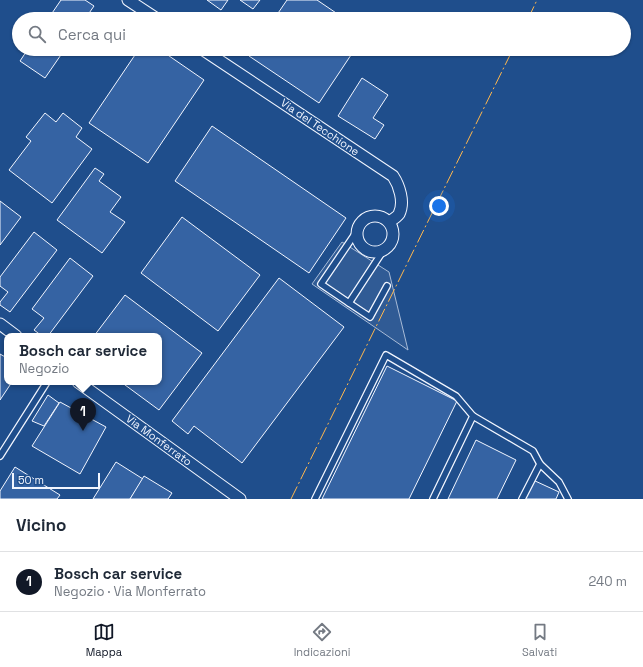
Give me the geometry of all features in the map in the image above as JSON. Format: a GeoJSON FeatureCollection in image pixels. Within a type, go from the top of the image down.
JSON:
{"type":"FeatureCollection","features":[{"type":"Feature","properties":{"kind":"street"},"geometry":{"type":"LineString","coordinates":[[128,0],[146,12]]}},
{"type":"Feature","properties":{"kind":"street","name":"Via del Tecchione"},"geometry":{"type":"LineString","coordinates":[[213,56],[393,176],[398,184],[401,206],[398,215],[389,222]]}},
{"type":"Feature","properties":{"kind":"street"},"geometry":{"type":"LineString","coordinates":[[377,216],[389,222],[392,228],[392,241],[383,251],[370,252],[364,249],[360,244],[357,238],[357,231],[364,220],[377,216]]}},
{"type":"Feature","properties":{"kind":"street"},"geometry":{"type":"LineString","coordinates":[[0,324],[12,333]]}},
{"type":"Feature","properties":{"kind":"street","name":"Via Monferrato"},"geometry":{"type":"LineString","coordinates":[[82,385],[240,499]]}},
{"type":"Feature","properties":{"kind":"lane"},"geometry":{"type":"LineString","coordinates":[[357,231],[321,284],[370,316],[387,286]]}},
{"type":"Feature","properties":{"kind":"lane"},"geometry":{"type":"LineString","coordinates":[[349,302],[383,251]]}},
{"type":"Feature","properties":{"kind":"lane"},"geometry":{"type":"LineString","coordinates":[[315,499],[386,355],[456,396],[473,416],[533,451],[540,464],[559,482],[568,499]]}},
{"type":"Feature","properties":{"kind":"lane"},"geometry":{"type":"LineString","coordinates":[[0,456],[45,385]]}},
{"type":"Feature","properties":{"kind":"lane"},"geometry":{"type":"LineString","coordinates":[[432,499],[473,416]]}},
{"type":"Feature","properties":{"kind":"lane"},"geometry":{"type":"LineString","coordinates":[[522,499],[540,464]]}},
{"type":"Feature","properties":{"kind":"shaded area"},"geometry":{"type":"Polygon","coordinates":[[[342,242],[389,272],[408,350],[312,284],[342,242]]]}},
{"type":"Feature","properties":{"kind":"building"},"geometry":{"type":"Polygon","coordinates":[[[61,0],[85,0],[94,6],[90,12],[53,12],[61,0]]]}},
{"type":"Feature","properties":{"kind":"building"},"geometry":{"type":"Polygon","coordinates":[[[207,0],[228,0],[221,10],[207,0]]]}},
{"type":"Feature","properties":{"kind":"building"},"geometry":{"type":"Polygon","coordinates":[[[240,0],[260,0],[253,9],[240,0]]]}},
{"type":"Feature","properties":{"kind":"building"},"geometry":{"type":"Polygon","coordinates":[[[287,0],[317,0],[335,12],[279,12],[287,0]]]}},
{"type":"Feature","properties":{"kind":"building"},"geometry":{"type":"Polygon","coordinates":[[[23,56],[60,56],[45,78],[20,61],[23,56]]]}},
{"type":"Feature","properties":{"kind":"building"},"geometry":{"type":"Polygon","coordinates":[[[134,56],[169,56],[204,80],[148,163],[89,123],[134,56]]]}},
{"type":"Feature","properties":{"kind":"building"},"geometry":{"type":"Polygon","coordinates":[[[249,56],[350,56],[319,103],[249,56]]]}},
{"type":"Feature","properties":{"kind":"building"},"geometry":{"type":"Polygon","coordinates":[[[362,78],[388,95],[373,118],[384,125],[375,139],[338,116],[362,78]]]}},
{"type":"Feature","properties":{"kind":"building"},"geometry":{"type":"Polygon","coordinates":[[[45,113],[56,122],[63,113],[82,128],[76,137],[92,149],[52,203],[9,170],[31,141],[26,137],[45,113]]]}},
{"type":"Feature","properties":{"kind":"building"},"geometry":{"type":"Polygon","coordinates":[[[212,126],[346,218],[309,273],[175,181],[212,126]]]}},
{"type":"Feature","properties":{"kind":"building"},"geometry":{"type":"Polygon","coordinates":[[[95,168],[104,174],[99,181],[121,197],[110,212],[125,222],[102,253],[57,220],[95,168]]]}},
{"type":"Feature","properties":{"kind":"building"},"geometry":{"type":"Polygon","coordinates":[[[0,201],[21,217],[0,245],[0,201]]]}},
{"type":"Feature","properties":{"kind":"building"},"geometry":{"type":"Polygon","coordinates":[[[182,217],[260,275],[218,331],[141,273],[182,217]]]}},
{"type":"Feature","properties":{"kind":"building"},"geometry":{"type":"Polygon","coordinates":[[[34,232],[57,250],[10,312],[0,305],[0,302],[8,292],[0,286],[0,277],[34,232]]]}},
{"type":"Feature","properties":{"kind":"building"},"geometry":{"type":"Polygon","coordinates":[[[70,258],[93,276],[50,333],[38,333],[34,330],[44,318],[32,309],[70,258]]]}},
{"type":"Feature","properties":{"kind":"building"},"geometry":{"type":"Polygon","coordinates":[[[279,278],[344,327],[242,463],[194,426],[188,434],[172,421],[279,278]]]}},
{"type":"Feature","properties":{"kind":"building"},"geometry":{"type":"Polygon","coordinates":[[[125,295],[202,353],[159,410],[125,385],[162,385],[162,333],[96,333],[125,295]]]}},
{"type":"Feature","properties":{"kind":"building"},"geometry":{"type":"Polygon","coordinates":[[[0,354],[4,356],[4,385],[10,385],[0,400],[0,354]]]}},
{"type":"Feature","properties":{"kind":"building"},"geometry":{"type":"Polygon","coordinates":[[[387,366],[457,401],[409,499],[322,499],[387,366]]]}},
{"type":"Feature","properties":{"kind":"building"},"geometry":{"type":"Polygon","coordinates":[[[48,395],[59,403],[44,426],[32,421],[48,395]]]}},
{"type":"Feature","properties":{"kind":"building"},"geometry":{"type":"Polygon","coordinates":[[[60,402],[106,427],[80,474],[32,446],[60,402]]]}},
{"type":"Feature","properties":{"kind":"building"},"geometry":{"type":"Polygon","coordinates":[[[476,440],[516,460],[497,499],[448,499],[476,440]]]}},
{"type":"Feature","properties":{"kind":"building"},"geometry":{"type":"Polygon","coordinates":[[[116,462],[143,479],[130,499],[93,499],[116,462]]]}},
{"type":"Feature","properties":{"kind":"building"},"geometry":{"type":"Polygon","coordinates":[[[15,467],[60,495],[57,499],[0,499],[0,491],[15,467]]]}},
{"type":"Feature","properties":{"kind":"building"},"geometry":{"type":"Polygon","coordinates":[[[144,476],[172,493],[168,499],[130,499],[144,476]]]}},
{"type":"Feature","properties":{"kind":"building"},"geometry":{"type":"Polygon","coordinates":[[[533,480],[559,492],[556,499],[524,499],[533,480]]]}},
{"type":"Feature","properties":{"kind":"power"},"geometry":{"type":"LineString","coordinates":[[531,12],[537,0]]}},
{"type":"Feature","properties":{"kind":"power"},"geometry":{"type":"LineString","coordinates":[[291,499],[510,56]]}},
{"type":"Feature","properties":{"kind":"place","name":"Bosch car service"},"geometry":{"type":"Point","coordinates":[83,431]}}]}
